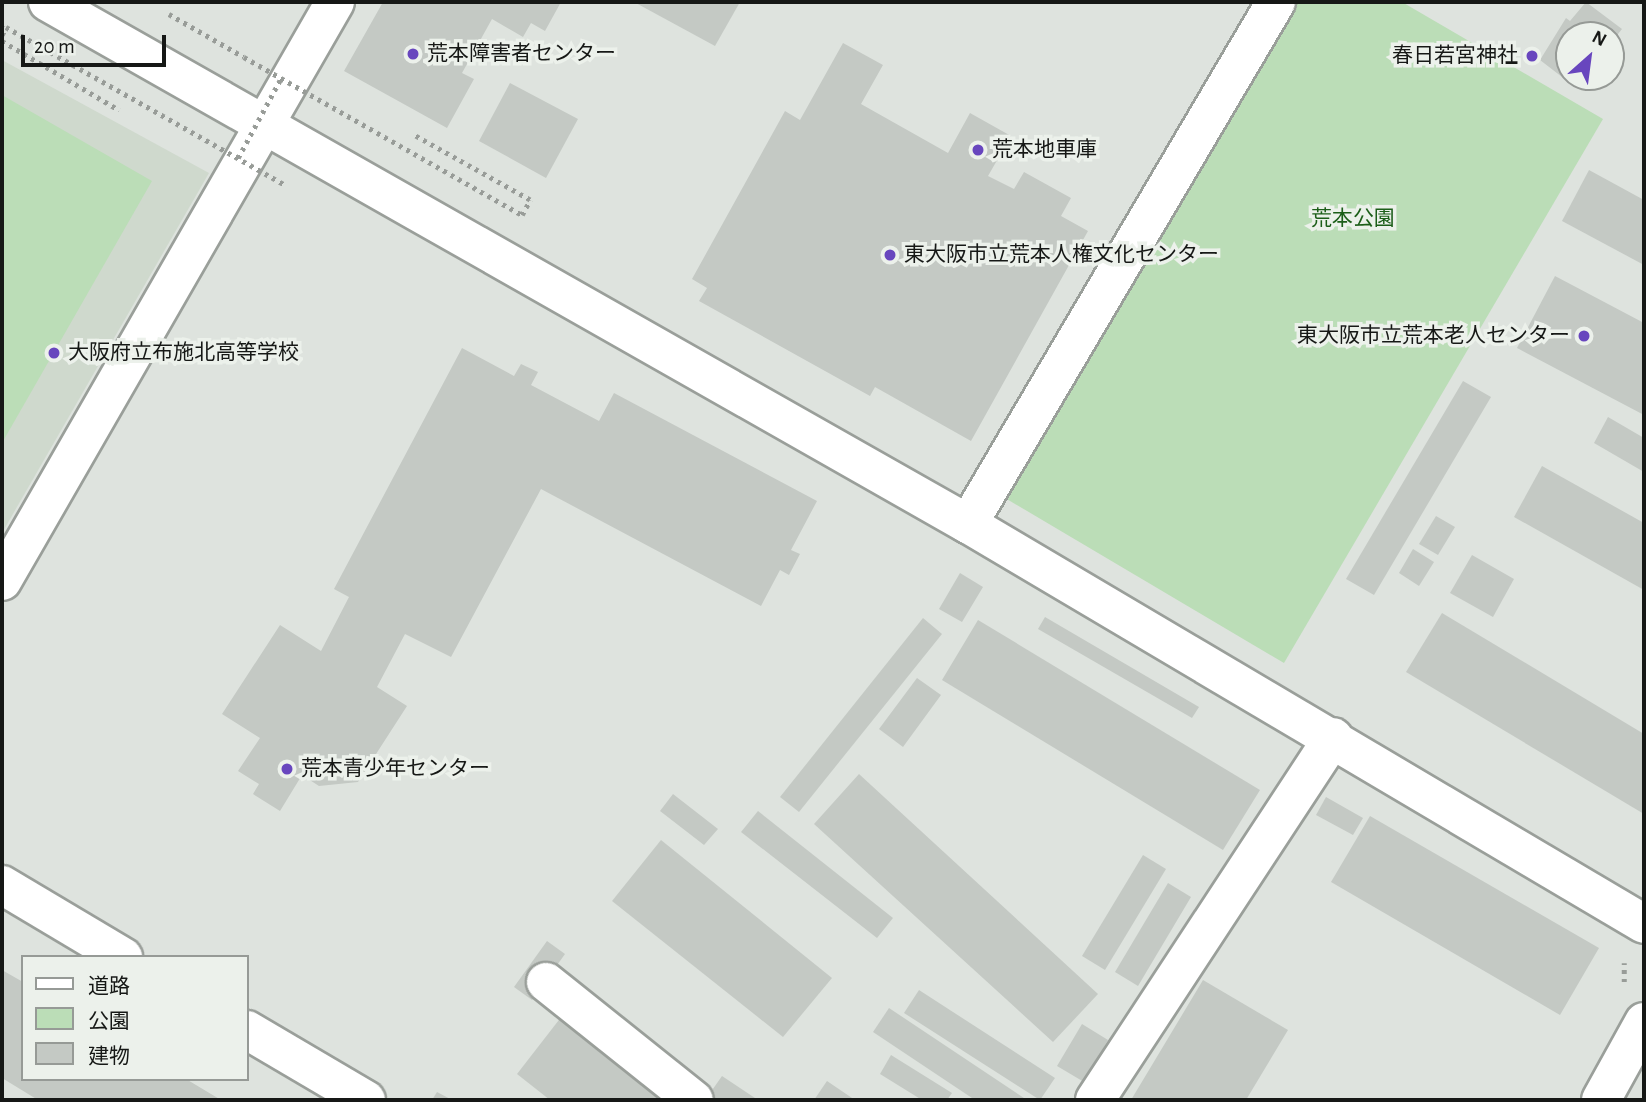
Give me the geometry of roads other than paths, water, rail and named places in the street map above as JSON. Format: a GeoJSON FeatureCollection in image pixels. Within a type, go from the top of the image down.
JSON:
{"type":"FeatureCollection","features":[{"type":"Feature","properties":{"kind":"street"},"geometry":{"type":"LineString","coordinates":[[48,2],[264,127],[968,524],[1643,920]]}},
{"type":"Feature","properties":{"kind":"street"},"geometry":{"type":"LineString","coordinates":[[2,581],[335,2]]}},
{"type":"Feature","properties":{"kind":"street"},"geometry":{"type":"LineString","coordinates":[[968,524],[1276,2]]}},
{"type":"Feature","properties":{"kind":"street"},"geometry":{"type":"LineString","coordinates":[[1095,1100],[1333,737]]}},
{"type":"Feature","properties":{"kind":"street"},"geometry":{"type":"LineString","coordinates":[[2,886],[120,955]]}},
{"type":"Feature","properties":{"kind":"street"},"geometry":{"type":"LineString","coordinates":[[547,982],[694,1100]]}},
{"type":"Feature","properties":{"kind":"street"},"geometry":{"type":"LineString","coordinates":[[1601,1100],[1644,1022]]}},
{"type":"Feature","properties":{"kind":"street"},"geometry":{"type":"LineString","coordinates":[[248,1031],[366,1100]]}},
{"type":"Feature","properties":{"kind":"place","name":"荒本障害者センター"},"geometry":{"type":"Point","coordinates":[413,54]}},
{"type":"Feature","properties":{"kind":"place","name":"春日若宮神社"},"geometry":{"type":"Point","coordinates":[1532,56]}},
{"type":"Feature","properties":{"kind":"place","name":"荒本地車庫"},"geometry":{"type":"Point","coordinates":[978,150]}},
{"type":"Feature","properties":{"kind":"place","name":"東大阪市立荒本人権文化センター"},"geometry":{"type":"Point","coordinates":[890,255]}},
{"type":"Feature","properties":{"kind":"place","name":"東大阪市立荒本老人センター"},"geometry":{"type":"Point","coordinates":[1584,336]}},
{"type":"Feature","properties":{"kind":"place","name":"大阪府立布施北高等学校"},"geometry":{"type":"Point","coordinates":[54,353]}},
{"type":"Feature","properties":{"kind":"place","name":"荒本青少年センター"},"geometry":{"type":"Point","coordinates":[287,769]}},
{"type":"Feature","properties":{"kind":"park label","name":"荒本公園"},"geometry":{"type":"Point","coordinates":[1353,219]}}]}
